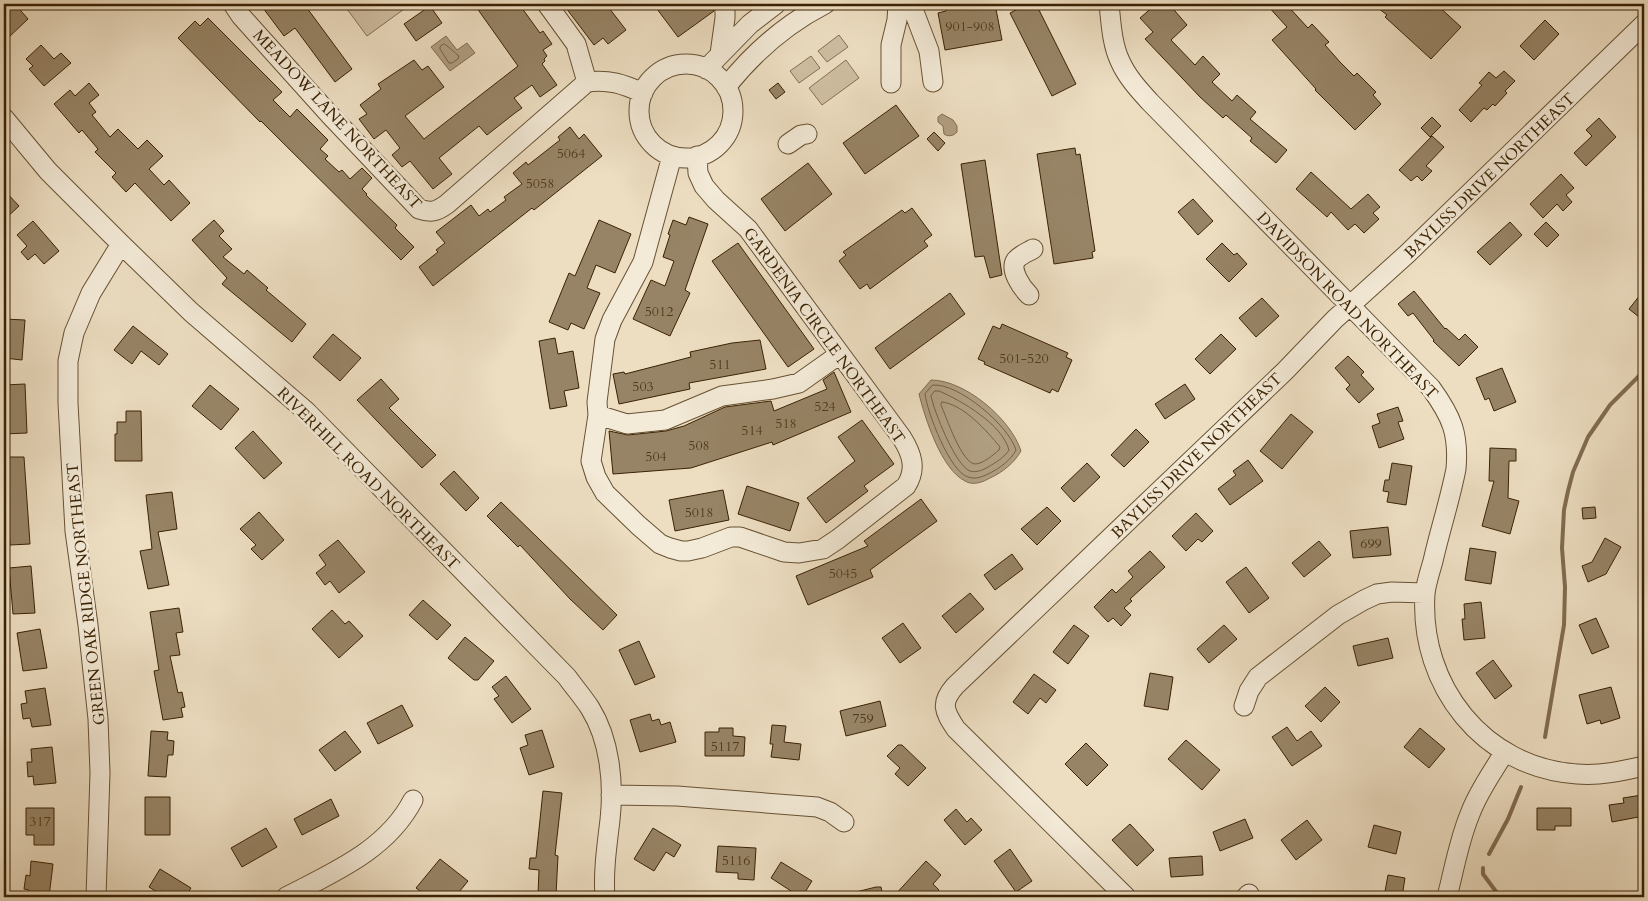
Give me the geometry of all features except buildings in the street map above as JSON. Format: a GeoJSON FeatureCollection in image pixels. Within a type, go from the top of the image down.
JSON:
{"type":"FeatureCollection","features":[{"type":"Feature","properties":{"kind":"street","name":"MEADOW LANE NORTHEAST"},"geometry":{"type":"LineString","coordinates":[[233,4],[241,16],[336,121],[419,209],[428,212],[437,212],[447,204],[587,82]]}},
{"type":"Feature","properties":{"kind":"street"},"geometry":{"type":"LineString","coordinates":[[547,4],[576,44],[587,82],[619,83],[643,93]]}},
{"type":"Feature","properties":{"kind":"street"},"geometry":{"type":"LineString","coordinates":[[720,54],[725,4]]}},
{"type":"Feature","properties":{"kind":"street"},"geometry":{"type":"LineString","coordinates":[[706,69],[750,24],[775,4]]}},
{"type":"Feature","properties":{"kind":"street"},"geometry":{"type":"LineString","coordinates":[[726,87],[758,51],[784,29],[825,4]]}},
{"type":"Feature","properties":{"kind":"street"},"geometry":{"type":"LineString","coordinates":[[891,83],[891,46],[898,20],[898,4]]}},
{"type":"Feature","properties":{"kind":"street"},"geometry":{"type":"LineString","coordinates":[[911,4],[929,51],[933,82]]}},
{"type":"Feature","properties":{"kind":"street","name":"DAVIDSON ROAD NORTHEAST"},"geometry":{"type":"LineString","coordinates":[[1108,4],[1120,61],[1132,81],[1150,102],[1432,388],[1446,408],[1454,429],[1458,450],[1456,469],[1425,593],[1425,623],[1428,643],[1443,685],[1464,717],[1504,753],[1547,769],[1578,774],[1615,773],[1644,766]]}},
{"type":"Feature","properties":{"kind":"street","name":"BAYLISS DRIVE NORTHEAST"},"geometry":{"type":"LineString","coordinates":[[1126,897],[956,729],[938,706],[955,686],[1285,371],[1350,305],[1407,254],[1644,24]]}},
{"type":"Feature","properties":{"kind":"street"},"geometry":{"type":"LineString","coordinates":[[681,64],[695,65],[706,69],[719,78],[726,87],[733,106],[732,122],[726,136],[715,148],[697,156],[686,158],[672,156],[659,149],[649,139],[642,126],[639,112],[643,93],[656,75],[668,68],[681,64]]}},
{"type":"Feature","properties":{"kind":"street","name":"RIVERHILL ROAD NORTHEAST"},"geometry":{"type":"LineString","coordinates":[[4,118],[48,171],[120,244],[191,312],[307,412],[567,677],[590,708],[602,734],[609,763],[611,794],[605,897]]}},
{"type":"Feature","properties":{"kind":"street"},"geometry":{"type":"LineString","coordinates":[[788,144],[801,135],[807,134]]}},
{"type":"Feature","properties":{"kind":"street","name":"GARDENIA CIRCLE NORTHEAST"},"geometry":{"type":"LineString","coordinates":[[672,156],[643,262],[612,320],[605,339],[597,402],[598,415],[591,460],[596,478],[606,493],[660,544],[681,551],[702,548],[732,537],[740,537],[784,552],[799,553],[823,549],[906,486],[911,478],[913,467],[909,448],[748,229],[716,200],[704,186],[698,172],[697,156]]}},
{"type":"Feature","properties":{"kind":"street","name":"GREEN OAK RIDGE NORTHEAST"},"geometry":{"type":"LineString","coordinates":[[96,897],[100,773],[98,719],[75,531],[68,403],[68,361],[74,333],[91,293],[120,244]]}},
{"type":"Feature","properties":{"kind":"street"},"geometry":{"type":"LineString","coordinates":[[1029,295],[1018,281],[1014,266],[1018,258],[1033,249]]}},
{"type":"Feature","properties":{"kind":"street"},"geometry":{"type":"LineString","coordinates":[[598,415],[627,424],[664,420],[722,396],[774,389],[799,383],[840,354]]}},
{"type":"Feature","properties":{"kind":"street"},"geometry":{"type":"LineString","coordinates":[[1244,706],[1249,691],[1258,677],[1350,607],[1377,594],[1392,592],[1425,593]]}},
{"type":"Feature","properties":{"kind":"street"},"geometry":{"type":"LineString","coordinates":[[1447,897],[1469,814],[1504,753]]}},
{"type":"Feature","properties":{"kind":"street"},"geometry":{"type":"LineString","coordinates":[[611,794],[677,796],[817,807],[830,812],[844,822]]}},
{"type":"Feature","properties":{"kind":"street"},"geometry":{"type":"LineString","coordinates":[[286,897],[364,855],[396,828],[413,800]]}},
{"type":"Feature","properties":{"kind":"shaded area"},"geometry":{"type":"Polygon","coordinates":[[[354,4],[411,4],[367,36],[347,9],[354,4]]]}},
{"type":"Feature","properties":{"kind":"shaded area"},"geometry":{"type":"Polygon","coordinates":[[[839,35],[848,47],[827,62],[818,51],[839,35]]]}},
{"type":"Feature","properties":{"kind":"shaded area"},"geometry":{"type":"Polygon","coordinates":[[[811,56],[820,68],[799,83],[790,71],[811,56]]]}},
{"type":"Feature","properties":{"kind":"shaded area"},"geometry":{"type":"Polygon","coordinates":[[[846,60],[859,78],[822,105],[809,88],[846,60]]]}},
{"type":"Feature","properties":{"kind":"water"},"geometry":{"type":"Polygon","coordinates":[[[446,36],[457,50],[467,43],[475,53],[450,71],[431,47],[446,36]]]}},
{"type":"Feature","properties":{"kind":"water"},"geometry":{"type":"Polygon","coordinates":[[[942,114],[953,120],[957,126],[957,132],[949,136],[944,134],[943,126],[938,122],[938,117],[942,114]]]}},
{"type":"Feature","properties":{"kind":"water"},"geometry":{"type":"Polygon","coordinates":[[[931,380],[944,382],[972,394],[997,414],[1008,426],[1021,451],[1008,467],[995,476],[978,483],[965,481],[956,475],[941,455],[935,442],[919,394],[931,380]]]}},
{"type":"Feature","properties":{"kind":"waterway"},"geometry":{"type":"LineString","coordinates":[[1545,737],[1564,625],[1565,587],[1562,548],[1564,510],[1573,472],[1588,437],[1610,405],[1644,371]]}},
{"type":"Feature","properties":{"kind":"waterway"},"geometry":{"type":"LineString","coordinates":[[1489,854],[1508,819],[1521,787]]}},
{"type":"Feature","properties":{"kind":"waterway"},"geometry":{"type":"LineString","coordinates":[[1483,868],[1483,874],[1500,897]]}}]}
